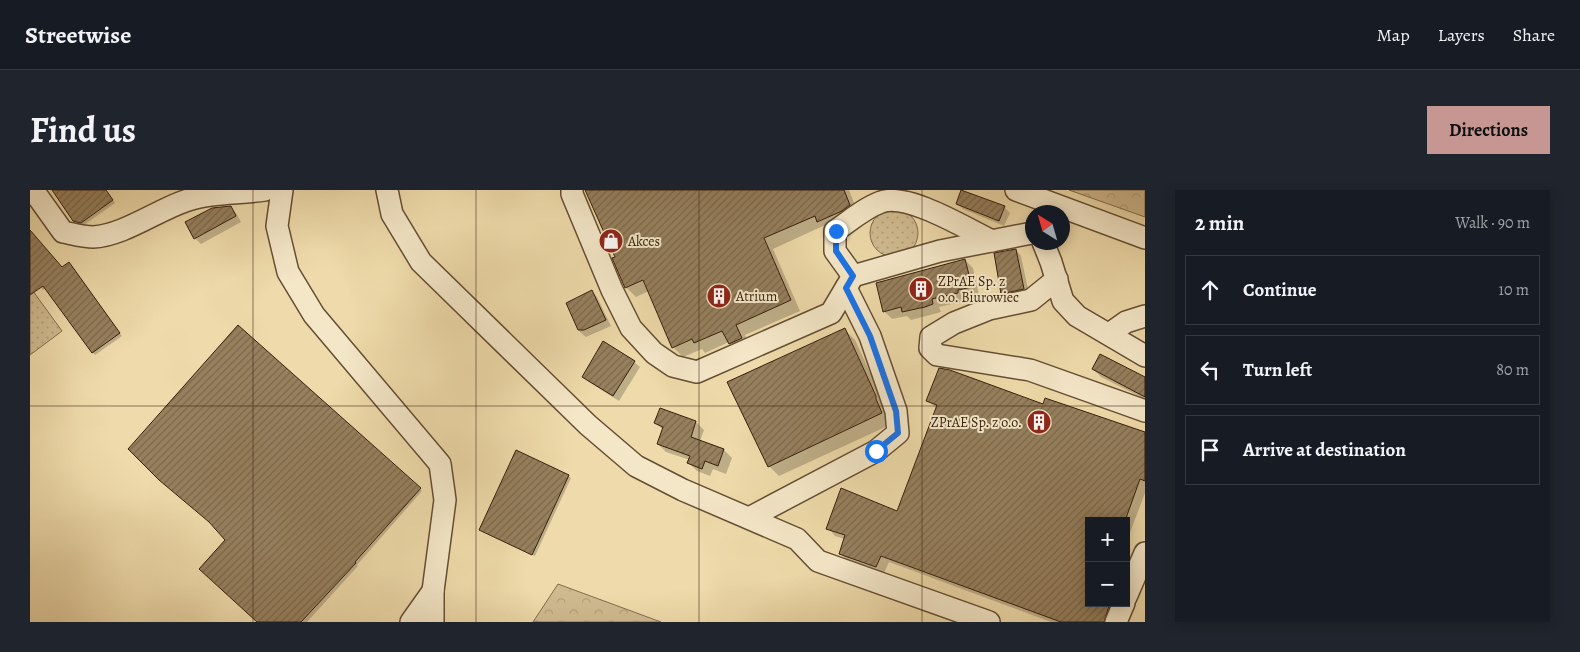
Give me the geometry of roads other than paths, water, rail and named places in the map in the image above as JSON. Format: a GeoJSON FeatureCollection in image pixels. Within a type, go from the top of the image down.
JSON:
{"type":"FeatureCollection","features":[{"type":"Feature","properties":{"kind":"street"},"geometry":{"type":"LineString","coordinates":[[33,190],[63,232],[94,237],[123,230],[186,200],[221,193],[265,190]]}},
{"type":"Feature","properties":{"kind":"street"},"geometry":{"type":"LineString","coordinates":[[282,190],[277,226],[288,272],[314,315],[440,464],[445,500],[433,590],[433,622]]}},
{"type":"Feature","properties":{"kind":"street"},"geometry":{"type":"LineString","coordinates":[[387,190],[392,214],[421,262],[588,425],[636,466],[683,490],[797,539],[818,561],[989,622]]}},
{"type":"Feature","properties":{"kind":"street"},"geometry":{"type":"LineString","coordinates":[[572,190],[612,290],[631,328],[654,353],[674,366],[697,372],[830,313],[849,282],[940,251],[1025,234]]}},
{"type":"Feature","properties":{"kind":"street"},"geometry":{"type":"LineString","coordinates":[[1016,190],[1044,205]]}},
{"type":"Feature","properties":{"kind":"street"},"geometry":{"type":"LineString","coordinates":[[749,518],[876,451],[898,433],[896,411],[870,336],[836,251],[836,231],[865,210],[882,201],[896,199],[913,203],[992,241]]}},
{"type":"Feature","properties":{"kind":"street"},"geometry":{"type":"LineString","coordinates":[[1070,214],[1145,238]]}},
{"type":"Feature","properties":{"kind":"street"},"geometry":{"type":"LineString","coordinates":[[1046,250],[1063,301],[1077,316],[1142,356],[1145,356]]}},
{"type":"Feature","properties":{"kind":"street"},"geometry":{"type":"LineString","coordinates":[[1057,279],[1031,300],[989,309],[954,323],[931,337],[930,348],[937,355],[1030,370],[1145,411]]}},
{"type":"Feature","properties":{"kind":"street"},"geometry":{"type":"LineString","coordinates":[[1109,334],[1126,322],[1145,316]]}},
{"type":"Feature","properties":{"kind":"street"},"geometry":{"type":"LineString","coordinates":[[1130,588],[1145,552]]}},
{"type":"Feature","properties":{"kind":"street"},"geometry":{"type":"LineString","coordinates":[[411,622],[433,590]]}},
{"type":"Feature","properties":{"kind":"street"},"geometry":{"type":"LineString","coordinates":[[1116,622],[1122,607]]}},
{"type":"Feature","properties":{"kind":"place","name":"Akces"},"geometry":{"type":"Point","coordinates":[611,241]}},
{"type":"Feature","properties":{"kind":"place","name":"ZPrAE Sp. z o.o. Biurowiec"},"geometry":{"type":"Point","coordinates":[921,289]}},
{"type":"Feature","properties":{"kind":"place","name":"Atrium"},"geometry":{"type":"Point","coordinates":[719,296]}},
{"type":"Feature","properties":{"kind":"place","name":"ZPrAE Sp. z o.o."},"geometry":{"type":"Point","coordinates":[1039,422]}}]}
